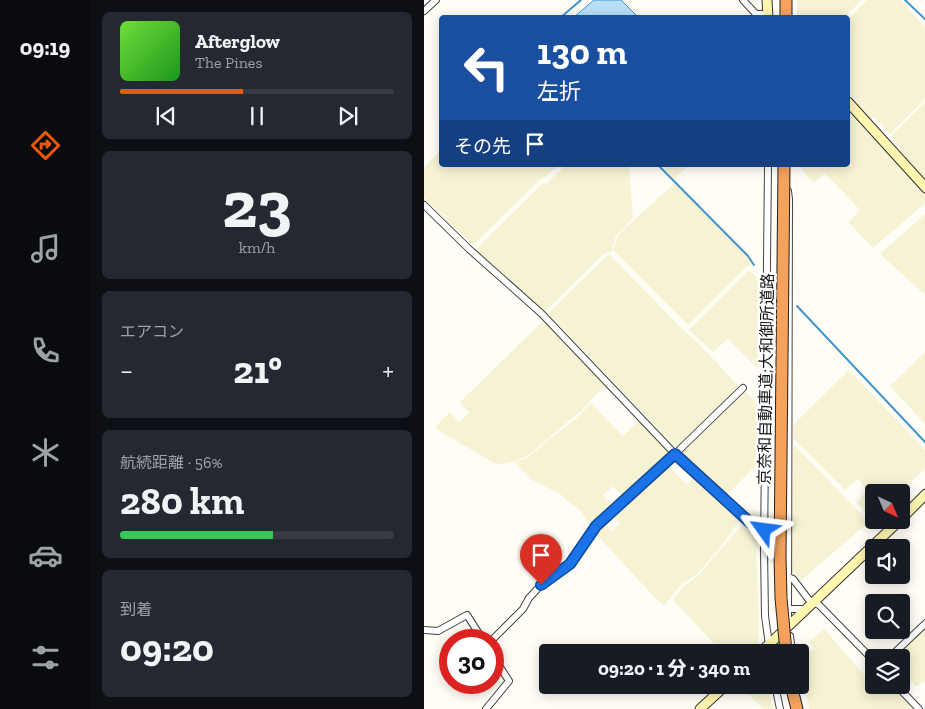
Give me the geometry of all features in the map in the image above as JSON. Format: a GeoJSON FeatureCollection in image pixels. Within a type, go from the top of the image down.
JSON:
{"type":"FeatureCollection","features":[{"type":"Feature","properties":{"kind":"highway"},"geometry":{"type":"LineString","coordinates":[[786,0],[786,15]]}},
{"type":"Feature","properties":{"kind":"highway","name":"京奈和自動車道;大和御所道路"},"geometry":{"type":"LineString","coordinates":[[784,167],[780,556],[781,598],[785,644]]}},
{"type":"Feature","properties":{"kind":"highway"},"geometry":{"type":"LineString","coordinates":[[793,694],[797,709]]}},
{"type":"Feature","properties":{"kind":"street"},"geometry":{"type":"LineString","coordinates":[[424,11],[436,0]]}},
{"type":"Feature","properties":{"kind":"street"},"geometry":{"type":"LineString","coordinates":[[743,0],[756,14],[762,15]]}},
{"type":"Feature","properties":{"kind":"street"},"geometry":{"type":"LineString","coordinates":[[767,0],[768,15]]}},
{"type":"Feature","properties":{"kind":"street"},"geometry":{"type":"LineString","coordinates":[[850,104],[925,188]]}},
{"type":"Feature","properties":{"kind":"street"},"geometry":{"type":"LineString","coordinates":[[766,644],[764,530],[768,167]]}},
{"type":"Feature","properties":{"kind":"street"},"geometry":{"type":"LineString","coordinates":[[784,167],[790,199],[788,606],[791,644]]}},
{"type":"Feature","properties":{"kind":"street"},"geometry":{"type":"LineString","coordinates":[[424,205],[469,249],[542,314],[675,454],[756,528],[764,530]]}},
{"type":"Feature","properties":{"kind":"street"},"geometry":{"type":"LineString","coordinates":[[503,629],[523,609],[529,598],[541,585],[570,564],[596,526],[675,454],[743,388]]}},
{"type":"Feature","properties":{"kind":"street"},"geometry":{"type":"LineString","coordinates":[[910,510],[925,494]]}},
{"type":"Feature","properties":{"kind":"street"},"geometry":{"type":"LineString","coordinates":[[772,644],[891,529]]}},
{"type":"Feature","properties":{"kind":"street"},"geometry":{"type":"LineString","coordinates":[[788,577],[793,579],[809,600],[810,606]]}},
{"type":"Feature","properties":{"kind":"street"},"geometry":{"type":"LineString","coordinates":[[788,606],[790,609],[819,605],[865,652]]}},
{"type":"Feature","properties":{"kind":"street"},"geometry":{"type":"LineString","coordinates":[[441,629],[467,614],[476,629]]}},
{"type":"Feature","properties":{"kind":"street"},"geometry":{"type":"LineString","coordinates":[[898,649],[925,623]]}},
{"type":"Feature","properties":{"kind":"street"},"geometry":{"type":"LineString","coordinates":[[424,630],[439,630]]}},
{"type":"Feature","properties":{"kind":"street"},"geometry":{"type":"LineString","coordinates":[[504,673],[509,681],[504,687]]}},
{"type":"Feature","properties":{"kind":"street"},"geometry":{"type":"LineString","coordinates":[[486,709],[498,694]]}},
{"type":"Feature","properties":{"kind":"street"},"geometry":{"type":"LineString","coordinates":[[700,709],[716,694]]}},
{"type":"Feature","properties":{"kind":"street"},"geometry":{"type":"LineString","coordinates":[[777,694],[780,709]]}},
{"type":"Feature","properties":{"kind":"street"},"geometry":{"type":"LineString","coordinates":[[799,694],[802,709]]}},
{"type":"Feature","properties":{"kind":"street"},"geometry":{"type":"LineString","coordinates":[[905,694],[919,709]]}},
{"type":"Feature","properties":{"kind":"shaded area"},"geometry":{"type":"Polygon","coordinates":[[[797,0],[862,0],[847,15],[797,15],[797,0]]]}},
{"type":"Feature","properties":{"kind":"shaded area"},"geometry":{"type":"Polygon","coordinates":[[[867,0],[900,0],[925,27],[925,99],[890,134],[874,117],[868,121],[850,101],[850,17],[867,0]]]}},
{"type":"Feature","properties":{"kind":"shaded area"},"geometry":{"type":"Polygon","coordinates":[[[925,102],[925,182],[912,167],[891,136],[925,102]]]}},
{"type":"Feature","properties":{"kind":"shaded area"},"geometry":{"type":"Polygon","coordinates":[[[850,112],[925,194],[925,203],[873,248],[848,222],[860,210],[825,173],[814,183],[800,167],[850,167],[850,112]]]}},
{"type":"Feature","properties":{"kind":"shaded area"},"geometry":{"type":"Polygon","coordinates":[[[439,151],[439,167],[557,167],[543,177],[473,245],[424,198],[424,168],[439,151]]]}},
{"type":"Feature","properties":{"kind":"shaded area"},"geometry":{"type":"Polygon","coordinates":[[[564,167],[629,167],[633,218],[616,236],[611,252],[602,255],[545,312],[474,251],[543,183],[546,184],[564,167]]]}},
{"type":"Feature","properties":{"kind":"shaded area"},"geometry":{"type":"Polygon","coordinates":[[[663,167],[687,167],[677,176],[676,180],[663,167]]]}},
{"type":"Feature","properties":{"kind":"shaded area"},"geometry":{"type":"Polygon","coordinates":[[[675,183],[744,252],[753,265],[746,267],[688,325],[613,250],[618,236],[623,230],[675,183]]]}},
{"type":"Feature","properties":{"kind":"shaded area"},"geometry":{"type":"Polygon","coordinates":[[[925,214],[926,295],[880,254],[925,214]]]}},
{"type":"Feature","properties":{"kind":"shaded area"},"geometry":{"type":"Polygon","coordinates":[[[608,255],[705,350],[741,389],[677,449],[547,314],[608,255]]]}},
{"type":"Feature","properties":{"kind":"shaded area"},"geometry":{"type":"Polygon","coordinates":[[[748,271],[759,278],[758,369],[728,339],[713,352],[689,330],[748,271]]]}},
{"type":"Feature","properties":{"kind":"shaded area"},"geometry":{"type":"Polygon","coordinates":[[[543,321],[546,321],[605,385],[581,411],[527,456],[513,462],[501,464],[496,464],[437,430],[436,426],[450,412],[459,422],[469,413],[460,402],[543,321]]]}},
{"type":"Feature","properties":{"kind":"shaded area"},"geometry":{"type":"Polygon","coordinates":[[[925,352],[925,424],[890,386],[925,352]]]}},
{"type":"Feature","properties":{"kind":"shaded area"},"geometry":{"type":"Polygon","coordinates":[[[849,370],[925,450],[925,469],[909,484],[865,484],[865,487],[857,479],[845,490],[793,438],[793,425],[849,370]]]}},
{"type":"Feature","properties":{"kind":"shaded area"},"geometry":{"type":"Polygon","coordinates":[[[745,391],[758,405],[757,464],[726,496],[680,452],[745,391]]]}},
{"type":"Feature","properties":{"kind":"shaded area"},"geometry":{"type":"Polygon","coordinates":[[[591,403],[623,436],[640,420],[670,452],[670,455],[623,497],[613,486],[603,495],[613,506],[591,526],[581,512],[560,494],[532,480],[515,463],[530,456],[576,419],[591,403]]]}},
{"type":"Feature","properties":{"kind":"shaded area"},"geometry":{"type":"Polygon","coordinates":[[[793,444],[865,518],[865,525],[799,582],[792,572],[793,444]]]}},
{"type":"Feature","properties":{"kind":"shaded area"},"geometry":{"type":"Polygon","coordinates":[[[668,466],[687,484],[695,476],[741,518],[722,545],[697,574],[682,584],[664,605],[659,602],[595,533],[604,523],[611,531],[620,524],[613,515],[668,466]]]}},
{"type":"Feature","properties":{"kind":"shaded area"},"geometry":{"type":"Polygon","coordinates":[[[865,493],[865,512],[856,502],[865,493]]]}},
{"type":"Feature","properties":{"kind":"shaded area"},"geometry":{"type":"Polygon","coordinates":[[[744,522],[756,534],[759,644],[714,644],[673,600],[683,587],[698,576],[744,522]]]}},
{"type":"Feature","properties":{"kind":"shaded area"},"geometry":{"type":"Polygon","coordinates":[[[925,628],[925,683],[923,681],[917,687],[910,682],[910,649],[903,649],[925,628]]]}},
{"type":"Feature","properties":{"kind":"shaded area"},"geometry":{"type":"Polygon","coordinates":[[[824,629],[865,676],[865,694],[902,694],[916,709],[809,709],[806,694],[809,694],[809,652],[814,648],[809,642],[824,629]]]}},
{"type":"Feature","properties":{"kind":"shaded area"},"geometry":{"type":"Polygon","coordinates":[[[749,694],[770,694],[773,709],[763,709],[749,694]]]}},
{"type":"Feature","properties":{"kind":"water"},"geometry":{"type":"Polygon","coordinates":[[[594,0],[621,0],[636,15],[576,15],[594,0]]]}},
{"type":"Feature","properties":{"kind":"waterway"},"geometry":{"type":"LineString","coordinates":[[564,15],[581,0]]}},
{"type":"Feature","properties":{"kind":"waterway"},"geometry":{"type":"LineString","coordinates":[[905,0],[926,20]]}},
{"type":"Feature","properties":{"kind":"waterway"},"geometry":{"type":"LineString","coordinates":[[660,167],[748,256],[754,265]]}},
{"type":"Feature","properties":{"kind":"waterway"},"geometry":{"type":"LineString","coordinates":[[797,306],[926,443]]}},
{"type":"Feature","properties":{"kind":"route"},"geometry":{"type":"LineString","coordinates":[[541,585],[570,564],[596,526],[675,454],[756,528],[764,530]]}}]}
